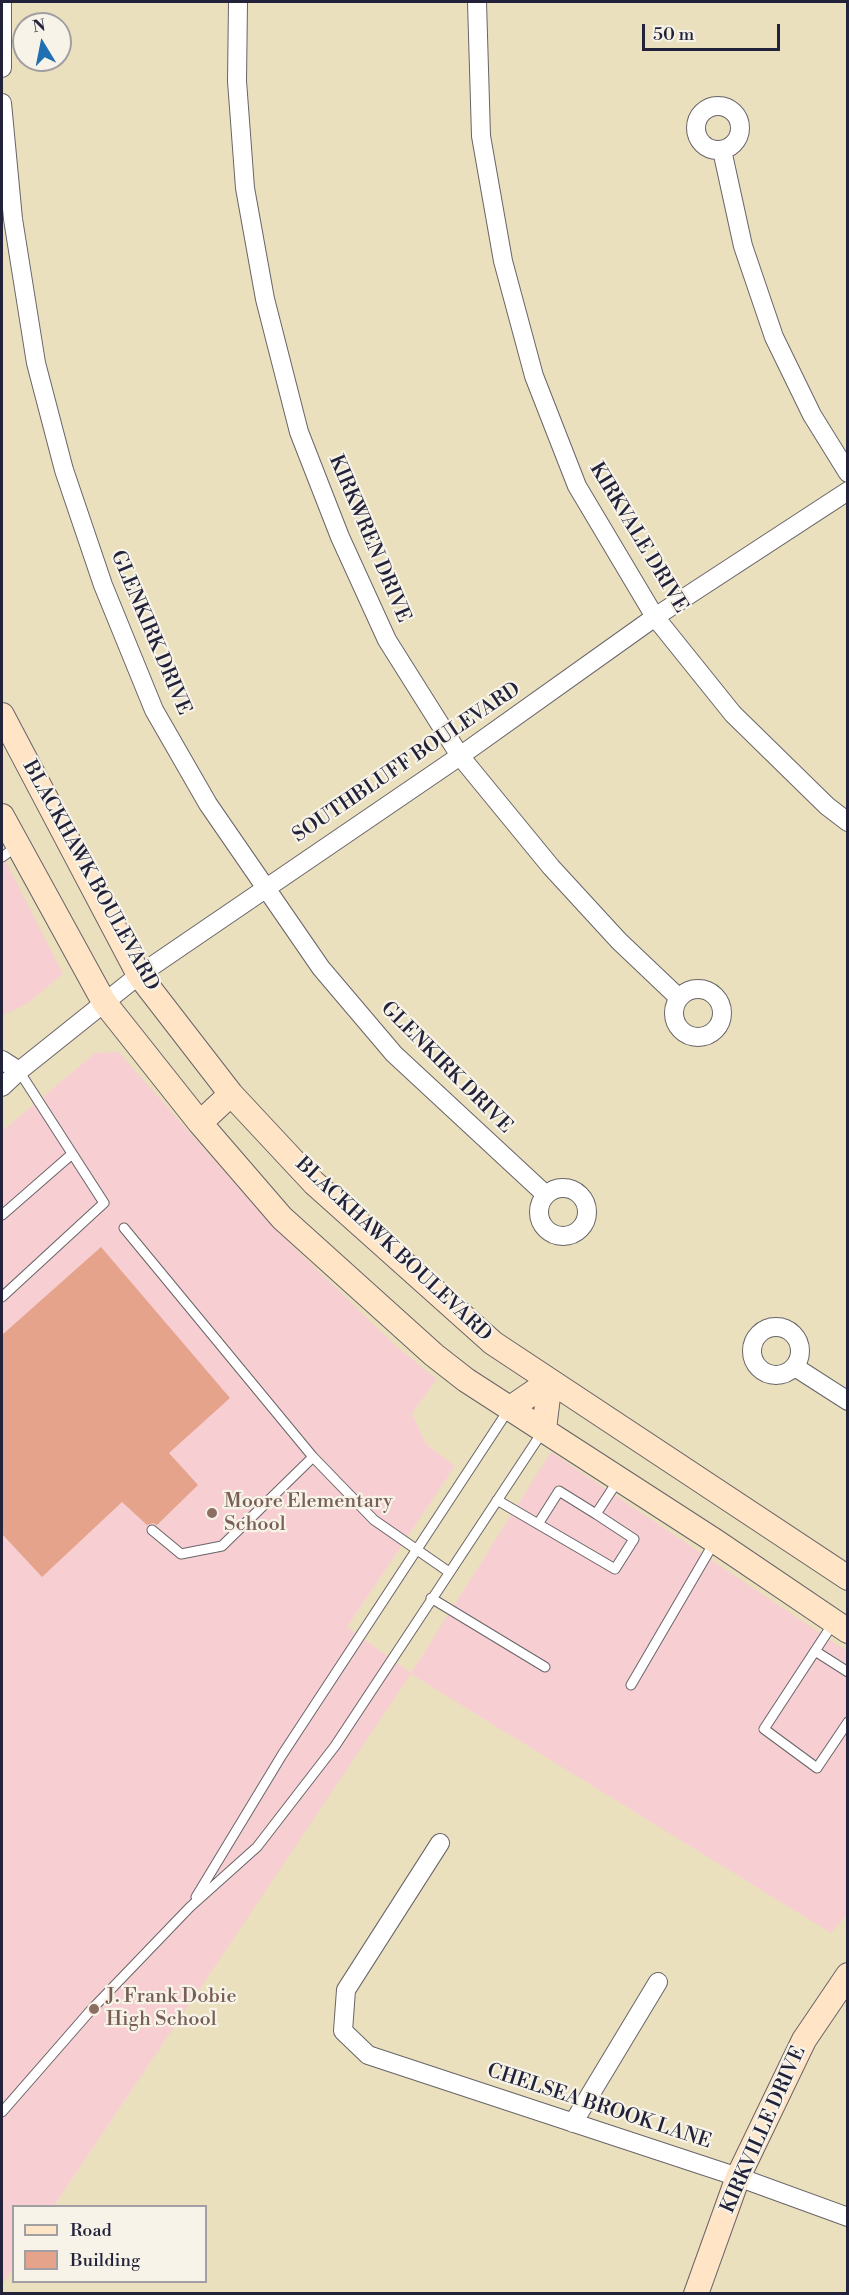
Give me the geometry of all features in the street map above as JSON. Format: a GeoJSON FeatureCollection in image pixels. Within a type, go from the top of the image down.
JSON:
{"type":"FeatureCollection","features":[{"type":"Feature","properties":{"kind":"main road","name":"BLACKHAWK BOULEVARD"},"geometry":{"type":"LineString","coordinates":[[2,715],[139,975],[231,1094],[314,1183],[493,1343],[848,1578]]}},
{"type":"Feature","properties":{"kind":"main road"},"geometry":{"type":"LineString","coordinates":[[2,816],[9,852],[104,1002],[200,1122],[282,1218],[435,1355],[509,1409],[715,1541],[841,1626]]}},
{"type":"Feature","properties":{"kind":"main road"},"geometry":{"type":"LineString","coordinates":[[200,1122],[231,1094]]}},
{"type":"Feature","properties":{"kind":"main road"},"geometry":{"type":"LineString","coordinates":[[509,1409],[550,1381]]}},
{"type":"Feature","properties":{"kind":"main road"},"geometry":{"type":"LineString","coordinates":[[544,1430],[550,1381]]}},
{"type":"Feature","properties":{"kind":"main road","name":"KIRKVILLE DRIVE"},"geometry":{"type":"LineString","coordinates":[[696,2294],[738,2177],[804,2040],[848,1975]]}},
{"type":"Feature","properties":{"kind":"street"},"geometry":{"type":"LineString","coordinates":[[2,2],[2,68]]}},
{"type":"Feature","properties":{"kind":"street","name":"KIRKWREN DRIVE"},"geometry":{"type":"LineString","coordinates":[[238,2],[237,81],[244,188],[265,299],[299,432],[340,537],[387,640],[460,756],[551,867],[619,941],[679,998]]}},
{"type":"Feature","properties":{"kind":"street","name":"KIRKVALE DRIVE"},"geometry":{"type":"LineString","coordinates":[[477,2],[482,136],[503,261],[534,376],[577,486],[656,617],[733,714],[827,806],[848,822]]}},
{"type":"Feature","properties":{"kind":"street","name":"GLENKIRK DRIVE"},"geometry":{"type":"LineString","coordinates":[[2,104],[13,219],[36,363],[64,470],[103,585],[154,710],[208,804],[321,968],[394,1054],[546,1195]]}},
{"type":"Feature","properties":{"kind":"street"},"geometry":{"type":"LineString","coordinates":[[722,150],[743,246],[774,337],[812,415],[848,473]]}},
{"type":"Feature","properties":{"kind":"street","name":"SOUTHBLUFF BOULEVARD"},"geometry":{"type":"LineString","coordinates":[[2,1087],[18,1071],[139,975],[460,756],[656,617],[848,491]]}},
{"type":"Feature","properties":{"kind":"street"},"geometry":{"type":"LineString","coordinates":[[2,1060],[18,1071]]}},
{"type":"Feature","properties":{"kind":"street"},"geometry":{"type":"LineString","coordinates":[[795,1366],[848,1401]]}},
{"type":"Feature","properties":{"kind":"street","name":"CHELSEA BROOK LANE"},"geometry":{"type":"LineString","coordinates":[[440,1843],[346,1990],[343,2031],[368,2055],[738,2177],[848,2217]]}},
{"type":"Feature","properties":{"kind":"street"},"geometry":{"type":"LineString","coordinates":[[573,2123],[658,1982]]}},
{"type":"Feature","properties":{"kind":"lane"},"geometry":{"type":"LineString","coordinates":[[2,1297],[104,1203],[18,1071]]}},
{"type":"Feature","properties":{"kind":"lane"},"geometry":{"type":"LineString","coordinates":[[2,1215],[72,1154]]}},
{"type":"Feature","properties":{"kind":"lane"},"geometry":{"type":"LineString","coordinates":[[124,1228],[313,1457],[374,1520],[449,1572]]}},
{"type":"Feature","properties":{"kind":"lane"},"geometry":{"type":"LineString","coordinates":[[190,1907],[282,1755],[509,1409]]}},
{"type":"Feature","properties":{"kind":"lane"},"geometry":{"type":"LineString","coordinates":[[2,2112],[91,2010],[190,1907],[257,1846],[334,1746],[544,1430]]}},
{"type":"Feature","properties":{"kind":"lane"},"geometry":{"type":"LineString","coordinates":[[152,1530],[181,1554],[222,1546],[313,1457]]}},
{"type":"Feature","properties":{"kind":"lane"},"geometry":{"type":"LineString","coordinates":[[596,1514],[619,1479]]}},
{"type":"Feature","properties":{"kind":"lane"},"geometry":{"type":"LineString","coordinates":[[497,1500],[538,1524],[615,1569],[634,1539],[559,1491],[538,1524]]}},
{"type":"Feature","properties":{"kind":"lane"},"geometry":{"type":"LineString","coordinates":[[631,1685],[715,1541]]}},
{"type":"Feature","properties":{"kind":"lane"},"geometry":{"type":"LineString","coordinates":[[431,1598],[544,1667]]}},
{"type":"Feature","properties":{"kind":"lane"},"geometry":{"type":"LineString","coordinates":[[841,1626],[815,1651],[764,1729],[817,1768],[848,1722]]}},
{"type":"Feature","properties":{"kind":"lane"},"geometry":{"type":"LineString","coordinates":[[815,1651],[848,1672]]}},
{"type":"Feature","properties":{"kind":"shaded area"},"geometry":{"type":"Polygon","coordinates":[[[3,856],[63,974],[27,1004],[2,1016],[3,856]]]}},
{"type":"Feature","properties":{"kind":"shaded area"},"geometry":{"type":"Polygon","coordinates":[[[119,1052],[272,1226],[396,1346],[437,1379],[412,1413],[426,1444],[455,1466],[347,1627],[411,1673],[551,1452],[847,1651],[847,1914],[831,1933],[411,1674],[55,2205],[12,2205],[12,2270],[2,2286],[2,1131],[95,1053],[119,1052]]]}},
{"type":"Feature","properties":{"kind":"building"},"geometry":{"type":"Polygon","coordinates":[[[101,1247],[230,1398],[169,1453],[198,1485],[157,1525],[153,1523],[147,1525],[122,1502],[42,1577],[2,1534],[2,1335],[101,1247]]]}},
{"type":"Feature","properties":{"kind":"place","name":"Moore Elementary School"},"geometry":{"type":"Point","coordinates":[212,1513]}},
{"type":"Feature","properties":{"kind":"place","name":"J. Frank Dobie High School"},"geometry":{"type":"Point","coordinates":[94,2009]}}]}
